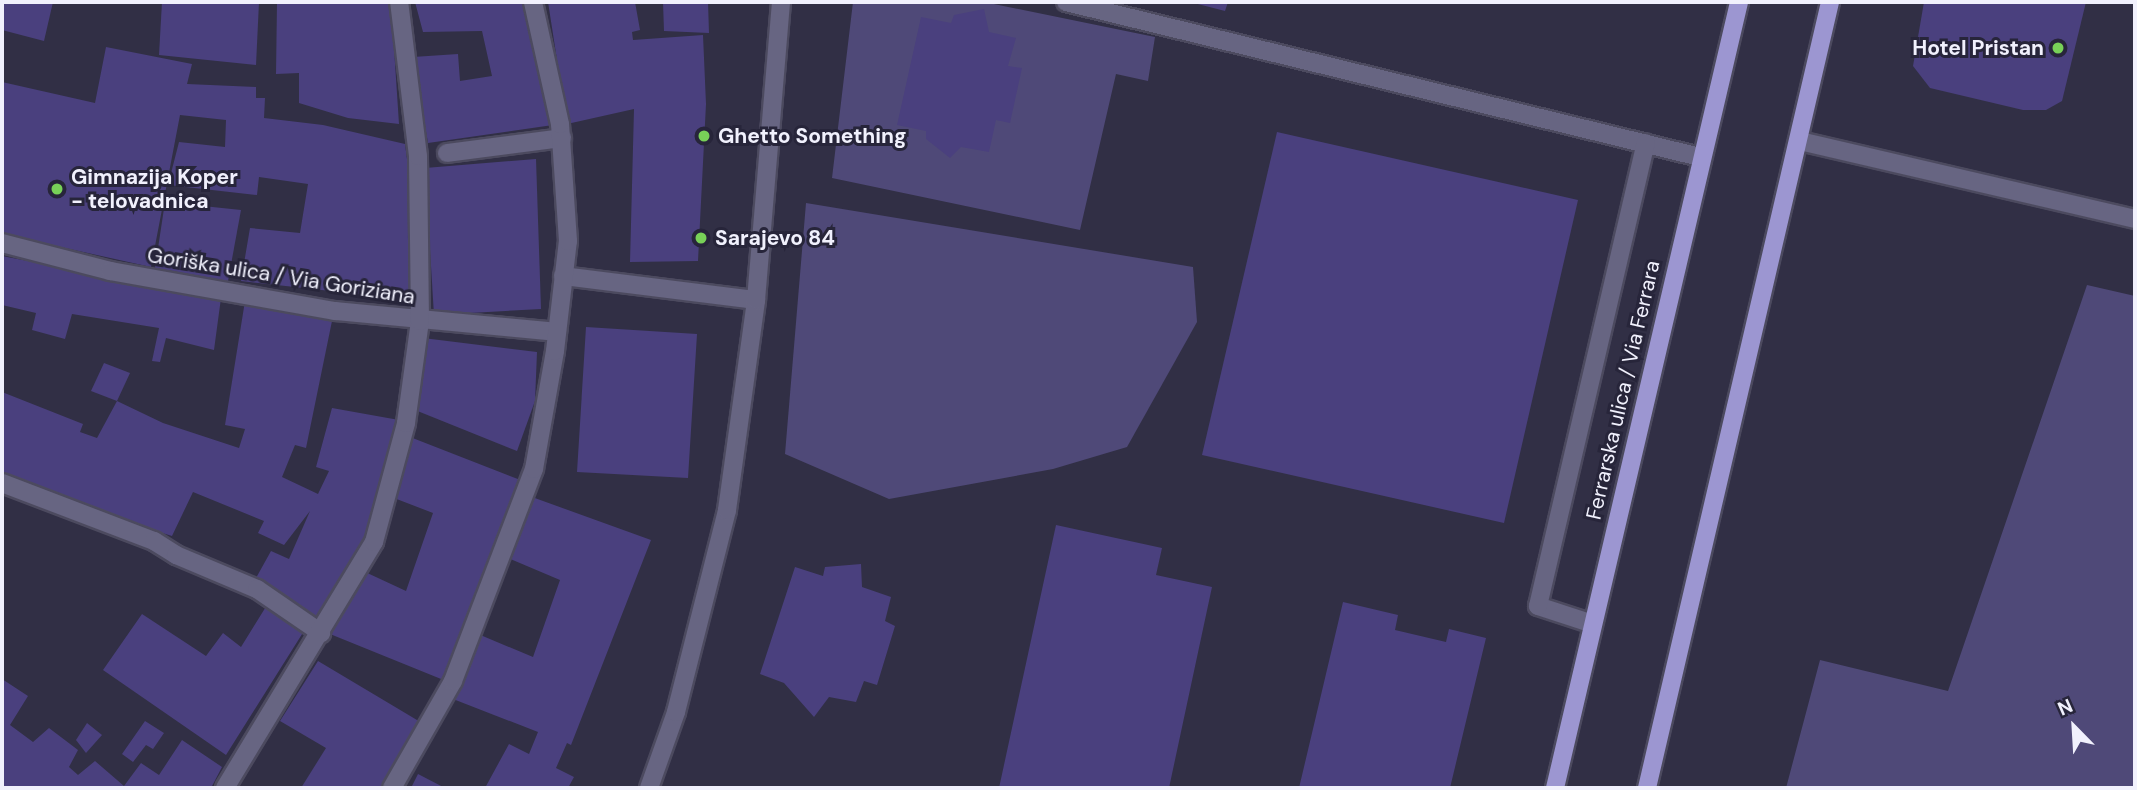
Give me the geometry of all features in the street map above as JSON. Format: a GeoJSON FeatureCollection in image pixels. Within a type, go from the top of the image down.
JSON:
{"type":"FeatureCollection","features":[{"type":"Feature","properties":{"kind":"main road","name":"Ferrarska ulica / Via Ferrara"},"geometry":{"type":"LineString","coordinates":[[1555,788],[1700,157],[1739,2]]}},
{"type":"Feature","properties":{"kind":"main road"},"geometry":{"type":"LineString","coordinates":[[1647,788],[1800,141],[1830,2]]}},
{"type":"Feature","properties":{"kind":"street"},"geometry":{"type":"LineString","coordinates":[[225,788],[374,542],[406,423],[420,321],[418,156],[399,2]]}},
{"type":"Feature","properties":{"kind":"street"},"geometry":{"type":"LineString","coordinates":[[392,788],[453,681],[534,469],[557,332],[568,241],[561,131],[534,2]]}},
{"type":"Feature","properties":{"kind":"street"},"geometry":{"type":"LineString","coordinates":[[649,788],[676,712],[727,510],[756,300],[781,2]]}},
{"type":"Feature","properties":{"kind":"street"},"geometry":{"type":"LineString","coordinates":[[1066,2],[1700,157]]}},
{"type":"Feature","properties":{"kind":"street"},"geometry":{"type":"LineString","coordinates":[[447,153],[561,131]]}},
{"type":"Feature","properties":{"kind":"street"},"geometry":{"type":"LineString","coordinates":[[1800,141],[2135,219]]}},
{"type":"Feature","properties":{"kind":"street"},"geometry":{"type":"LineString","coordinates":[[1593,624],[1538,606],[1646,144]]}},
{"type":"Feature","properties":{"kind":"street","name":"Goriška ulica / Via Goriziana"},"geometry":{"type":"LineString","coordinates":[[2,243],[110,271],[420,321],[557,332]]}},
{"type":"Feature","properties":{"kind":"street"},"geometry":{"type":"LineString","coordinates":[[563,276],[756,300]]}},
{"type":"Feature","properties":{"kind":"street"},"geometry":{"type":"LineString","coordinates":[[2,483],[154,541],[257,589],[321,633]]}},
{"type":"Feature","properties":{"kind":"shaded area"},"geometry":{"type":"Polygon","coordinates":[[[853,2],[984,2],[1155,37],[1148,81],[1116,74],[1080,230],[832,178],[853,2]]]}},
{"type":"Feature","properties":{"kind":"shaded area"},"geometry":{"type":"Polygon","coordinates":[[[806,203],[1193,267],[1197,322],[1127,447],[1053,469],[889,499],[785,454],[806,203]]]}},
{"type":"Feature","properties":{"kind":"shaded area"},"geometry":{"type":"Polygon","coordinates":[[[2087,285],[2135,296],[2135,788],[1786,788],[1820,660],[1948,691],[2087,285]]]}},
{"type":"Feature","properties":{"kind":"building"},"geometry":{"type":"Polygon","coordinates":[[[2,2],[53,2],[44,41],[2,30],[2,2]]]}},
{"type":"Feature","properties":{"kind":"building"},"geometry":{"type":"Polygon","coordinates":[[[162,2],[259,2],[256,65],[159,55],[162,2]]]}},
{"type":"Feature","properties":{"kind":"building"},"geometry":{"type":"Polygon","coordinates":[[[277,2],[391,2],[399,124],[348,118],[299,103],[299,73],[276,74],[277,2]]]}},
{"type":"Feature","properties":{"kind":"building"},"geometry":{"type":"Polygon","coordinates":[[[415,2],[530,2],[553,125],[428,143],[413,57],[458,54],[460,81],[492,76],[482,31],[423,32],[415,2]]]}},
{"type":"Feature","properties":{"kind":"building"},"geometry":{"type":"Polygon","coordinates":[[[548,2],[635,2],[640,30],[632,32],[633,40],[703,35],[706,104],[698,261],[630,262],[634,109],[567,124],[548,2]]]}},
{"type":"Feature","properties":{"kind":"building"},"geometry":{"type":"Polygon","coordinates":[[[663,2],[708,2],[709,33],[664,31],[663,2]]]}},
{"type":"Feature","properties":{"kind":"building"},"geometry":{"type":"Polygon","coordinates":[[[1190,2],[1228,2],[1225,11],[1190,2]]]}},
{"type":"Feature","properties":{"kind":"building"},"geometry":{"type":"Polygon","coordinates":[[[1924,2],[2086,2],[2062,101],[2046,110],[2023,110],[1930,88],[1913,66],[1924,2]]]}},
{"type":"Feature","properties":{"kind":"building"},"geometry":{"type":"Polygon","coordinates":[[[984,9],[989,32],[1016,38],[1008,66],[1022,68],[1010,123],[996,120],[989,152],[961,147],[950,158],[926,139],[926,131],[897,125],[921,17],[951,23],[954,15],[984,9]]]}},
{"type":"Feature","properties":{"kind":"building"},"geometry":{"type":"Polygon","coordinates":[[[106,47],[192,64],[187,84],[256,87],[256,98],[265,98],[264,118],[323,125],[405,144],[413,204],[412,300],[241,281],[250,228],[300,233],[308,184],[259,177],[257,195],[168,185],[179,142],[225,147],[226,120],[180,115],[151,267],[2,234],[2,82],[95,103],[106,47]]]}},
{"type":"Feature","properties":{"kind":"building"},"geometry":{"type":"Polygon","coordinates":[[[1277,132],[1578,200],[1504,523],[1202,455],[1277,132]]]}},
{"type":"Feature","properties":{"kind":"building"},"geometry":{"type":"Polygon","coordinates":[[[536,159],[541,309],[434,315],[425,168],[536,159]]]}},
{"type":"Feature","properties":{"kind":"building"},"geometry":{"type":"Polygon","coordinates":[[[165,202],[241,210],[228,281],[155,268],[165,202]]]}},
{"type":"Feature","properties":{"kind":"building"},"geometry":{"type":"Polygon","coordinates":[[[2,256],[221,298],[214,350],[166,338],[160,362],[152,361],[159,328],[72,314],[65,339],[32,330],[36,313],[2,305],[2,256]]]}},
{"type":"Feature","properties":{"kind":"building"},"geometry":{"type":"Polygon","coordinates":[[[245,301],[332,321],[306,448],[295,445],[282,477],[318,494],[329,471],[316,467],[332,408],[399,420],[367,538],[316,622],[256,578],[271,551],[289,559],[310,511],[284,545],[258,533],[264,521],[193,492],[172,536],[54,499],[2,475],[2,392],[83,424],[80,432],[97,438],[117,401],[163,423],[239,448],[245,429],[225,425],[245,301]]]}},
{"type":"Feature","properties":{"kind":"building"},"geometry":{"type":"Polygon","coordinates":[[[586,327],[697,334],[688,478],[577,472],[586,327]]]}},
{"type":"Feature","properties":{"kind":"building"},"geometry":{"type":"Polygon","coordinates":[[[423,338],[537,352],[535,401],[517,451],[415,410],[423,338]]]}},
{"type":"Feature","properties":{"kind":"building"},"geometry":{"type":"Polygon","coordinates":[[[104,363],[130,373],[117,401],[91,391],[104,363]]]}},
{"type":"Feature","properties":{"kind":"building"},"geometry":{"type":"Polygon","coordinates":[[[410,437],[523,481],[446,681],[330,634],[363,571],[406,591],[433,513],[394,498],[410,437]]]}},
{"type":"Feature","properties":{"kind":"building"},"geometry":{"type":"Polygon","coordinates":[[[532,497],[651,540],[571,745],[567,743],[556,768],[574,777],[568,788],[485,788],[509,744],[529,754],[538,732],[453,699],[478,634],[533,657],[560,580],[508,558],[532,497]]]}},
{"type":"Feature","properties":{"kind":"building"},"geometry":{"type":"Polygon","coordinates":[[[1056,525],[1162,548],[1156,575],[1212,587],[1169,788],[999,788],[1056,525]]]}},
{"type":"Feature","properties":{"kind":"building"},"geometry":{"type":"Polygon","coordinates":[[[861,564],[862,587],[891,597],[885,621],[895,626],[877,685],[864,681],[856,702],[829,697],[814,717],[784,683],[760,674],[795,567],[823,576],[825,567],[861,564]]]}},
{"type":"Feature","properties":{"kind":"building"},"geometry":{"type":"Polygon","coordinates":[[[1343,602],[1398,615],[1395,630],[1446,642],[1449,629],[1486,638],[1450,788],[1299,788],[1343,602]]]}},
{"type":"Feature","properties":{"kind":"building"},"geometry":{"type":"Polygon","coordinates":[[[267,605],[304,631],[226,755],[103,670],[142,614],[206,656],[223,633],[241,647],[267,605]]]}},
{"type":"Feature","properties":{"kind":"building"},"geometry":{"type":"Polygon","coordinates":[[[318,661],[422,723],[383,788],[301,788],[326,748],[280,721],[318,661]]]}},
{"type":"Feature","properties":{"kind":"building"},"geometry":{"type":"Polygon","coordinates":[[[2,679],[28,696],[10,725],[33,742],[49,728],[78,750],[69,767],[78,775],[95,761],[124,786],[141,763],[159,775],[182,740],[222,767],[211,788],[2,788],[2,679]]]}},
{"type":"Feature","properties":{"kind":"building"},"geometry":{"type":"Polygon","coordinates":[[[145,721],[164,733],[153,749],[146,745],[133,762],[122,754],[145,721]]]}},
{"type":"Feature","properties":{"kind":"building"},"geometry":{"type":"Polygon","coordinates":[[[87,723],[102,735],[86,753],[76,740],[87,723]]]}},
{"type":"Feature","properties":{"kind":"building"},"geometry":{"type":"Polygon","coordinates":[[[418,774],[445,788],[411,788],[418,774]]]}},
{"type":"Feature","properties":{"kind":"place","name":"Hotel Pristan"},"geometry":{"type":"Point","coordinates":[2058,48]}},
{"type":"Feature","properties":{"kind":"place","name":"Ghetto Something"},"geometry":{"type":"Point","coordinates":[704,136]}},
{"type":"Feature","properties":{"kind":"place","name":"Gimnazija Koper - telovadnica"},"geometry":{"type":"Point","coordinates":[57,189]}},
{"type":"Feature","properties":{"kind":"place","name":"Sarajevo 84"},"geometry":{"type":"Point","coordinates":[701,238]}}]}
